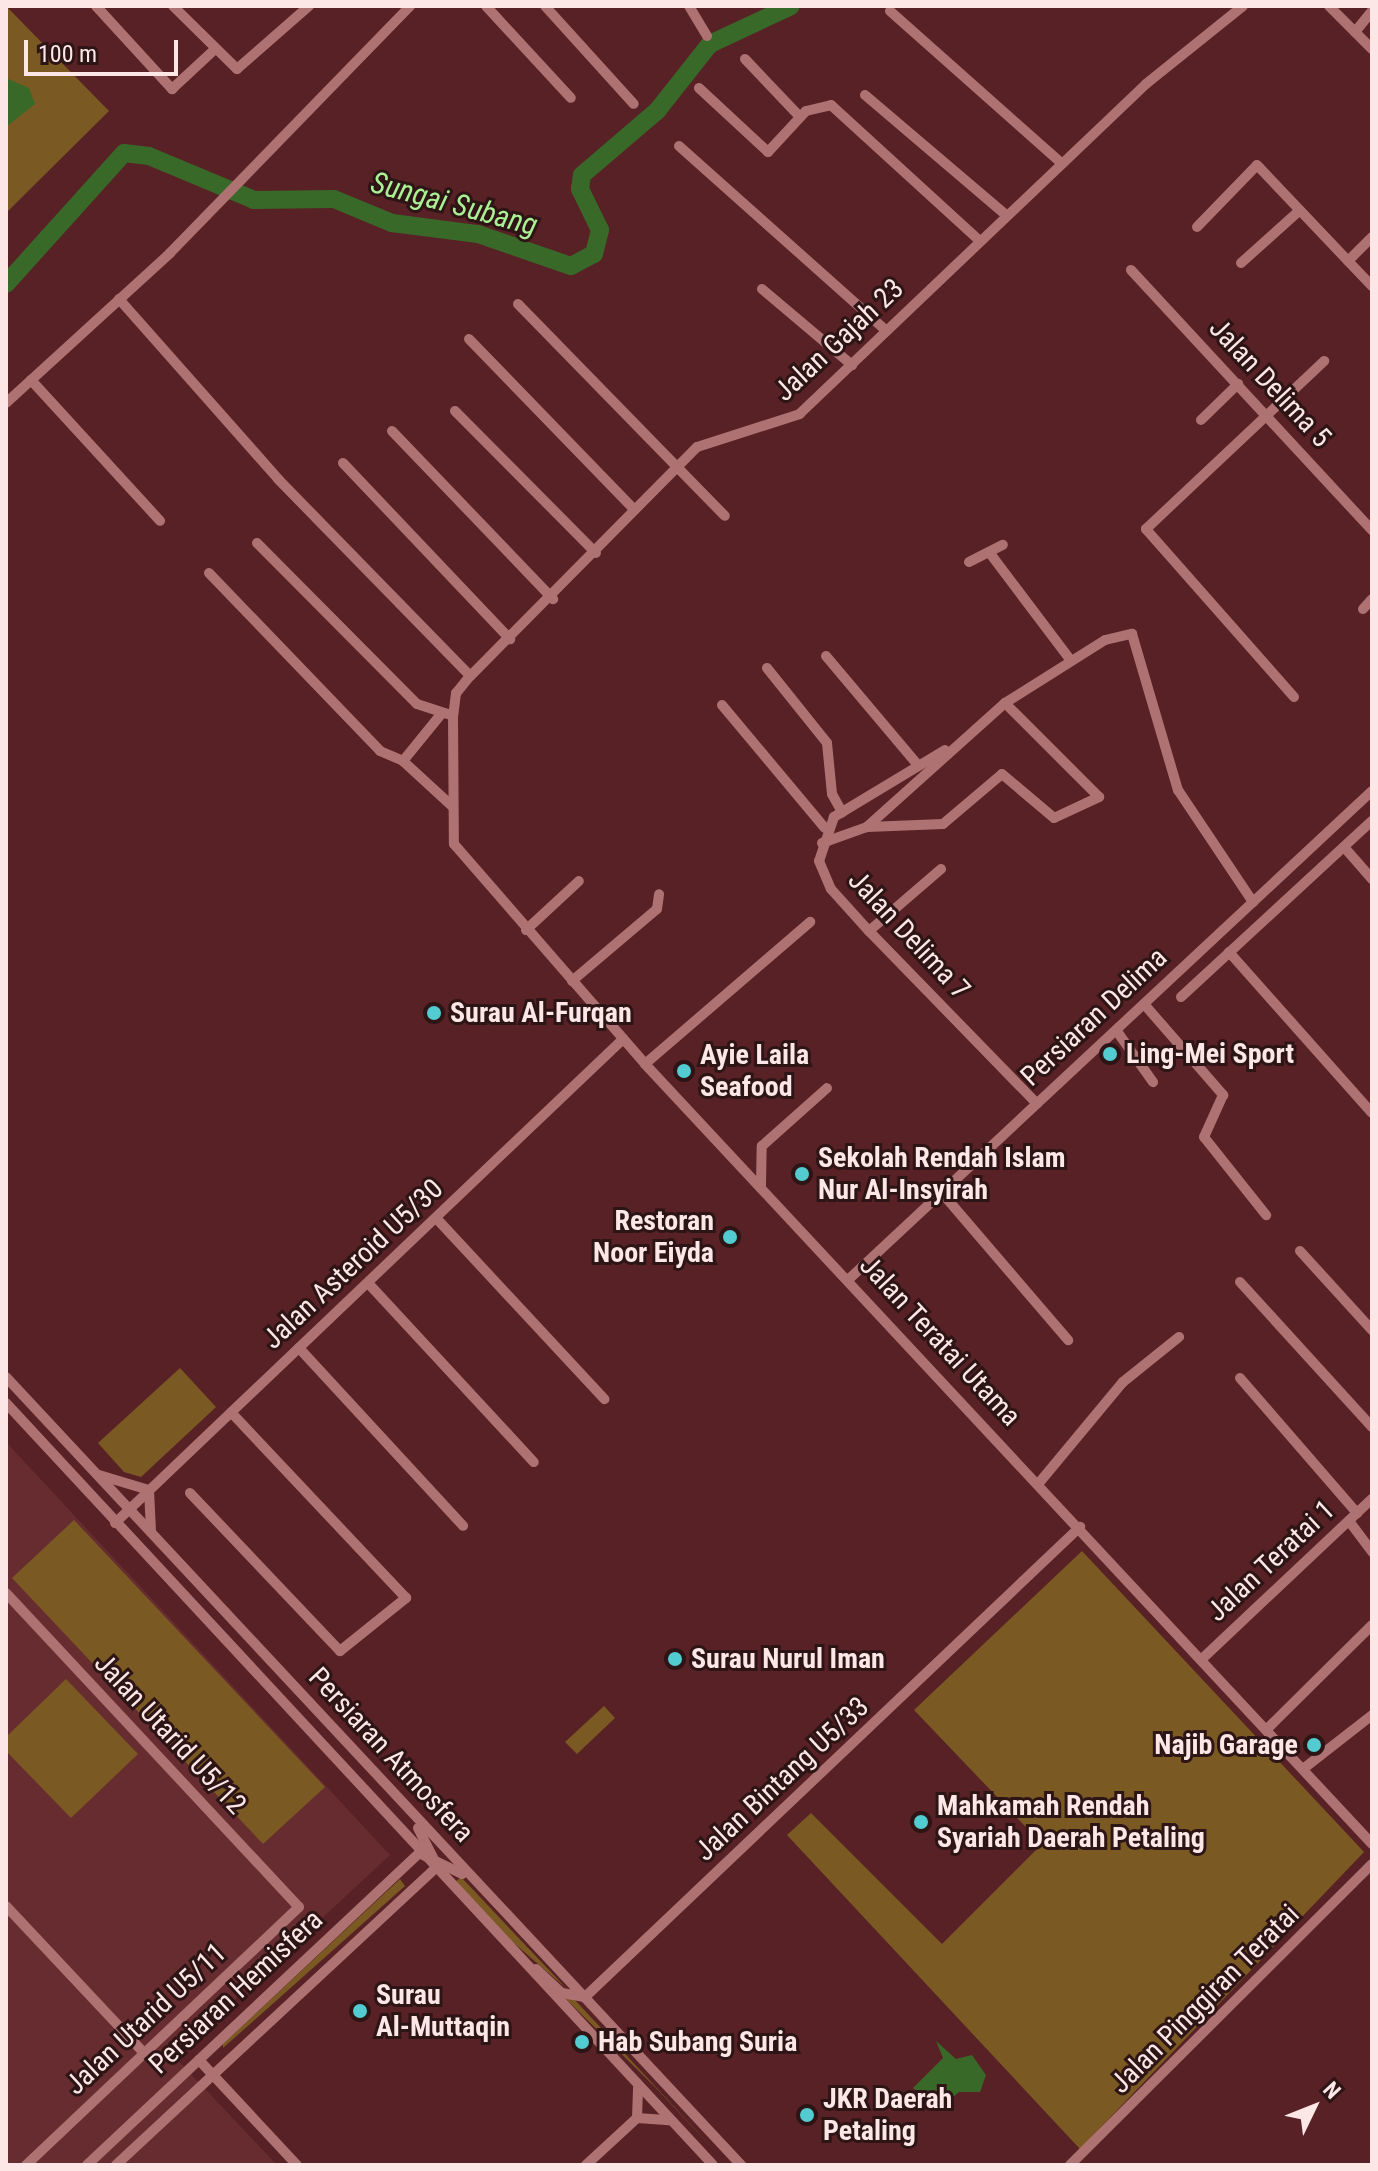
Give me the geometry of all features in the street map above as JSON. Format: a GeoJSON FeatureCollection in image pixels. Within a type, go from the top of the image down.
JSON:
{"type":"FeatureCollection","features":[{"type":"Feature","properties":{"kind":"street"},"geometry":{"type":"LineString","coordinates":[[96,6],[172,89],[213,51]]}},
{"type":"Feature","properties":{"kind":"street"},"geometry":{"type":"LineString","coordinates":[[173,6],[213,51],[242,68],[309,6]]}},
{"type":"Feature","properties":{"kind":"street"},"geometry":{"type":"LineString","coordinates":[[6,403],[249,174],[410,6]]}},
{"type":"Feature","properties":{"kind":"street"},"geometry":{"type":"LineString","coordinates":[[486,6],[571,98]]}},
{"type":"Feature","properties":{"kind":"street"},"geometry":{"type":"LineString","coordinates":[[545,6],[634,104]]}},
{"type":"Feature","properties":{"kind":"street"},"geometry":{"type":"LineString","coordinates":[[689,6],[707,36]]}},
{"type":"Feature","properties":{"kind":"street","name":"Jalan Gajah 23"},"geometry":{"type":"LineString","coordinates":[[472,872],[456,852],[448,715],[456,693],[470,676],[553,599],[677,465],[706,442],[793,418],[1061,163],[1243,6]]}},
{"type":"Feature","properties":{"kind":"street"},"geometry":{"type":"LineString","coordinates":[[1329,6],[1372,49]]}},
{"type":"Feature","properties":{"kind":"street"},"geometry":{"type":"LineString","coordinates":[[890,11],[1061,163]]}},
{"type":"Feature","properties":{"kind":"street"},"geometry":{"type":"LineString","coordinates":[[1355,32],[1372,11]]}},
{"type":"Feature","properties":{"kind":"street"},"geometry":{"type":"LineString","coordinates":[[745,59],[800,117]]}},
{"type":"Feature","properties":{"kind":"street"},"geometry":{"type":"LineString","coordinates":[[699,88],[766,152],[800,117],[822,103],[839,110],[979,240]]}},
{"type":"Feature","properties":{"kind":"street"},"geometry":{"type":"LineString","coordinates":[[865,95],[1006,215]]}},
{"type":"Feature","properties":{"kind":"street"},"geometry":{"type":"LineString","coordinates":[[679,146],[887,331]]}},
{"type":"Feature","properties":{"kind":"street"},"geometry":{"type":"LineString","coordinates":[[1197,227],[1257,165],[1372,286]]}},
{"type":"Feature","properties":{"kind":"street"},"geometry":{"type":"LineString","coordinates":[[1241,263],[1300,210]]}},
{"type":"Feature","properties":{"kind":"street"},"geometry":{"type":"LineString","coordinates":[[1348,261],[1372,237]]}},
{"type":"Feature","properties":{"kind":"street","name":"Jalan Delima 5"},"geometry":{"type":"LineString","coordinates":[[1131,270],[1372,530]]}},
{"type":"Feature","properties":{"kind":"street"},"geometry":{"type":"LineString","coordinates":[[762,289],[852,365]]}},
{"type":"Feature","properties":{"kind":"street"},"geometry":{"type":"LineString","coordinates":[[119,299],[278,479],[470,676]]}},
{"type":"Feature","properties":{"kind":"street"},"geometry":{"type":"LineString","coordinates":[[518,304],[725,516]]}},
{"type":"Feature","properties":{"kind":"street"},"geometry":{"type":"LineString","coordinates":[[469,339],[635,510]]}},
{"type":"Feature","properties":{"kind":"street"},"geometry":{"type":"LineString","coordinates":[[1294,697],[1146,529],[1324,361]]}},
{"type":"Feature","properties":{"kind":"street"},"geometry":{"type":"LineString","coordinates":[[31,380],[160,521]]}},
{"type":"Feature","properties":{"kind":"street"},"geometry":{"type":"LineString","coordinates":[[1201,420],[1238,384]]}},
{"type":"Feature","properties":{"kind":"street"},"geometry":{"type":"LineString","coordinates":[[455,411],[596,553]]}},
{"type":"Feature","properties":{"kind":"street"},"geometry":{"type":"LineString","coordinates":[[392,431],[553,599]]}},
{"type":"Feature","properties":{"kind":"street"},"geometry":{"type":"LineString","coordinates":[[343,463],[510,639]]}},
{"type":"Feature","properties":{"kind":"street"},"geometry":{"type":"LineString","coordinates":[[257,543],[417,704],[448,715],[403,761]]}},
{"type":"Feature","properties":{"kind":"street"},"geometry":{"type":"LineString","coordinates":[[969,562],[1003,545]]}},
{"type":"Feature","properties":{"kind":"street"},"geometry":{"type":"LineString","coordinates":[[989,552],[1071,661]]}},
{"type":"Feature","properties":{"kind":"street"},"geometry":{"type":"LineString","coordinates":[[209,573],[380,751],[403,761],[453,807]]}},
{"type":"Feature","properties":{"kind":"street"},"geometry":{"type":"LineString","coordinates":[[1363,609],[1372,599]]}},
{"type":"Feature","properties":{"kind":"street"},"geometry":{"type":"LineString","coordinates":[[867,827],[1005,703],[1105,640],[1132,634],[1178,790],[1253,902]]}},
{"type":"Feature","properties":{"kind":"street"},"geometry":{"type":"LineString","coordinates":[[826,656],[916,763]]}},
{"type":"Feature","properties":{"kind":"street"},"geometry":{"type":"LineString","coordinates":[[767,668],[827,743],[832,794],[842,812]]}},
{"type":"Feature","properties":{"kind":"street"},"geometry":{"type":"LineString","coordinates":[[822,843],[867,827],[943,824],[1002,774],[1054,818],[1098,801],[1005,703]]}},
{"type":"Feature","properties":{"kind":"street"},"geometry":{"type":"LineString","coordinates":[[722,705],[825,828],[842,812],[916,763],[956,744]]}},
{"type":"Feature","properties":{"kind":"street","name":"Persiaran Delima"},"geometry":{"type":"LineString","coordinates":[[849,1279],[1372,791]]}},
{"type":"Feature","properties":{"kind":"street"},"geometry":{"type":"LineString","coordinates":[[1181,997],[1372,821]]}},
{"type":"Feature","properties":{"kind":"street","name":"Jalan Delima 7"},"geometry":{"type":"LineString","coordinates":[[825,828],[823,874],[869,931],[1037,1104]]}},
{"type":"Feature","properties":{"kind":"street"},"geometry":{"type":"LineString","coordinates":[[1344,847],[1372,879]]}},
{"type":"Feature","properties":{"kind":"street"},"geometry":{"type":"LineString","coordinates":[[869,931],[941,869]]}},
{"type":"Feature","properties":{"kind":"street","name":"Jalan Teratai Utama"},"geometry":{"type":"LineString","coordinates":[[472,872],[645,1064],[1203,1658],[1372,1844]]}},
{"type":"Feature","properties":{"kind":"street"},"geometry":{"type":"LineString","coordinates":[[526,930],[579,881]]}},
{"type":"Feature","properties":{"kind":"street"},"geometry":{"type":"LineString","coordinates":[[572,981],[657,909],[659,894]]}},
{"type":"Feature","properties":{"kind":"street"},"geometry":{"type":"LineString","coordinates":[[645,1064],[810,922]]}},
{"type":"Feature","properties":{"kind":"street"},"geometry":{"type":"LineString","coordinates":[[1229,952],[1372,1113]]}},
{"type":"Feature","properties":{"kind":"street"},"geometry":{"type":"LineString","coordinates":[[1144,1004],[1224,1097],[1204,1137],[1266,1215]]}},
{"type":"Feature","properties":{"kind":"street"},"geometry":{"type":"LineString","coordinates":[[1116,1030],[1153,1082]]}},
{"type":"Feature","properties":{"kind":"street","name":"Jalan Asteroid U5/30"},"geometry":{"type":"LineString","coordinates":[[115,1523],[623,1039]]}},
{"type":"Feature","properties":{"kind":"street"},"geometry":{"type":"LineString","coordinates":[[761,1185],[762,1146],[827,1088]]}},
{"type":"Feature","properties":{"kind":"street"},"geometry":{"type":"LineString","coordinates":[[942,1193],[1068,1340]]}},
{"type":"Feature","properties":{"kind":"street"},"geometry":{"type":"LineString","coordinates":[[437,1219],[604,1399]]}},
{"type":"Feature","properties":{"kind":"street"},"geometry":{"type":"LineString","coordinates":[[1300,1251],[1372,1330]]}},
{"type":"Feature","properties":{"kind":"street"},"geometry":{"type":"LineString","coordinates":[[1240,1282],[1372,1427]]}},
{"type":"Feature","properties":{"kind":"street"},"geometry":{"type":"LineString","coordinates":[[368,1283],[534,1462]]}},
{"type":"Feature","properties":{"kind":"street"},"geometry":{"type":"LineString","coordinates":[[1039,1483],[1123,1382],[1179,1337]]}},
{"type":"Feature","properties":{"kind":"street"},"geometry":{"type":"LineString","coordinates":[[299,1348],[463,1526]]}},
{"type":"Feature","properties":{"kind":"street","name":"Persiaran Atmosfera"},"geometry":{"type":"LineString","coordinates":[[6,1377],[503,1915],[585,1997],[739,2164]]}},
{"type":"Feature","properties":{"kind":"street"},"geometry":{"type":"LineString","coordinates":[[1240,1378],[1353,1517],[1372,1552]]}},
{"type":"Feature","properties":{"kind":"street","name":"Persiaran Atmosfera"},"geometry":{"type":"LineString","coordinates":[[6,1403],[505,1946],[713,2165]]}},
{"type":"Feature","properties":{"kind":"street"},"geometry":{"type":"LineString","coordinates":[[190,1493],[340,1651],[406,1598],[231,1412]]}},
{"type":"Feature","properties":{"kind":"street"},"geometry":{"type":"LineString","coordinates":[[93,1472],[149,1490],[153,1537]]}},
{"type":"Feature","properties":{"kind":"street","name":"Jalan Teratai 1"},"geometry":{"type":"LineString","coordinates":[[1203,1658],[1372,1499]]}},
{"type":"Feature","properties":{"kind":"street","name":"Jalan Bintang U5/33"},"geometry":{"type":"LineString","coordinates":[[585,1997],[1080,1527]]}},
{"type":"Feature","properties":{"kind":"street","name":"Jalan Utarid U5/12"},"geometry":{"type":"LineString","coordinates":[[6,1593],[299,1907]]}},
{"type":"Feature","properties":{"kind":"street"},"geometry":{"type":"LineString","coordinates":[[1267,1729],[1372,1625]]}},
{"type":"Feature","properties":{"kind":"street"},"geometry":{"type":"LineString","coordinates":[[1303,1769],[1372,1715]]}},
{"type":"Feature","properties":{"kind":"street"},"geometry":{"type":"LineString","coordinates":[[369,1768],[434,1854],[503,1915]]}},
{"type":"Feature","properties":{"kind":"street"},"geometry":{"type":"LineString","coordinates":[[419,1853],[434,1854]]}},
{"type":"Feature","properties":{"kind":"street","name":"Persiaran Hemisfera"},"geometry":{"type":"LineString","coordinates":[[87,2165],[419,1853]]}},
{"type":"Feature","properties":{"kind":"street"},"geometry":{"type":"LineString","coordinates":[[434,1854],[434,1869]]}},
{"type":"Feature","properties":{"kind":"street","name":"Jalan Pinggiran Teratai"},"geometry":{"type":"LineString","coordinates":[[1070,2165],[1372,1864]]}},
{"type":"Feature","properties":{"kind":"street","name":"Persiaran Hemisfera"},"geometry":{"type":"LineString","coordinates":[[116,2165],[434,1869]]}},
{"type":"Feature","properties":{"kind":"street"},"geometry":{"type":"LineString","coordinates":[[6,1906],[144,2053]]}},
{"type":"Feature","properties":{"kind":"street","name":"Jalan Utarid U5/11"},"geometry":{"type":"LineString","coordinates":[[26,2165],[299,1907]]}},
{"type":"Feature","properties":{"kind":"street"},"geometry":{"type":"LineString","coordinates":[[505,1946],[562,1993],[585,1997]]}},
{"type":"Feature","properties":{"kind":"street"},"geometry":{"type":"LineString","coordinates":[[199,2060],[297,2165]]}},
{"type":"Feature","properties":{"kind":"street"},"geometry":{"type":"LineString","coordinates":[[586,2165],[637,2118],[642,2095],[635,2083]]}},
{"type":"Feature","properties":{"kind":"street"},"geometry":{"type":"LineString","coordinates":[[637,2118],[671,2121]]}},
{"type":"Feature","properties":{"kind":"shaded area"},"geometry":{"type":"Polygon","coordinates":[[[6,6],[109,111],[6,213],[6,6]]]}},
{"type":"Feature","properties":{"kind":"shaded area"},"geometry":{"type":"Polygon","coordinates":[[[6,78],[29,88],[35,104],[6,127],[6,78]]]}},
{"type":"Feature","properties":{"kind":"shaded area"},"geometry":{"type":"Polygon","coordinates":[[[180,1368],[216,1407],[141,1477],[124,1472],[98,1443],[180,1368]]]}},
{"type":"Feature","properties":{"kind":"shaded area"},"geometry":{"type":"Polygon","coordinates":[[[6,1442],[390,1855],[174,2056],[277,2165],[6,2165],[6,1442]]]}},
{"type":"Feature","properties":{"kind":"shaded area"},"geometry":{"type":"Polygon","coordinates":[[[74,1520],[325,1787],[263,1844],[12,1578],[74,1520]]]}},
{"type":"Feature","properties":{"kind":"shaded area"},"geometry":{"type":"Polygon","coordinates":[[[1082,1551],[1364,1852],[1080,2149],[787,1835],[811,1813],[942,1944],[1042,1844],[914,1710],[1082,1551]]]}},
{"type":"Feature","properties":{"kind":"shaded area"},"geometry":{"type":"Polygon","coordinates":[[[66,1679],[138,1754],[71,1818],[6,1751],[6,1737],[66,1679]]]}},
{"type":"Feature","properties":{"kind":"shaded area"},"geometry":{"type":"Polygon","coordinates":[[[604,1706],[615,1718],[577,1754],[565,1742],[604,1706]]]}},
{"type":"Feature","properties":{"kind":"shaded area"},"geometry":{"type":"Polygon","coordinates":[[[461,1877],[567,1989],[500,1931],[454,1883],[461,1877]]]}},
{"type":"Feature","properties":{"kind":"shaded area"},"geometry":{"type":"Polygon","coordinates":[[[400,1879],[405,1886],[223,2048],[223,2044],[400,1879]]]}},
{"type":"Feature","properties":{"kind":"shaded area"},"geometry":{"type":"Polygon","coordinates":[[[566,1999],[574,1999],[720,2156],[655,2087],[566,1999]]]}},
{"type":"Feature","properties":{"kind":"shaded area"},"geometry":{"type":"Polygon","coordinates":[[[936,2041],[956,2059],[972,2055],[986,2075],[980,2092],[959,2092],[938,2110],[913,2088],[943,2058],[936,2041]]]}},
{"type":"Feature","properties":{"kind":"waterway","name":"Sungai Subang"},"geometry":{"type":"LineString","coordinates":[[6,284],[124,153],[149,156],[254,200],[334,199],[392,223],[478,234],[571,266],[594,254],[600,230],[580,189],[582,175],[657,111],[710,44],[791,6]]}},
{"type":"Feature","properties":{"kind":"place","name":"Surau Al-Furqan"},"geometry":{"type":"Point","coordinates":[434,1013]}},
{"type":"Feature","properties":{"kind":"place","name":"Ling-Mei Sport"},"geometry":{"type":"Point","coordinates":[1110,1054]}},
{"type":"Feature","properties":{"kind":"place","name":"Ayie Laila Seafood"},"geometry":{"type":"Point","coordinates":[684,1071]}},
{"type":"Feature","properties":{"kind":"place","name":"Sekolah Rendah Islam Nur Al-Insyirah"},"geometry":{"type":"Point","coordinates":[802,1174]}},
{"type":"Feature","properties":{"kind":"place","name":"Restoran Noor Eiyda"},"geometry":{"type":"Point","coordinates":[730,1237]}},
{"type":"Feature","properties":{"kind":"place","name":"Surau Nurul Iman"},"geometry":{"type":"Point","coordinates":[675,1659]}},
{"type":"Feature","properties":{"kind":"place","name":"Najib Garage"},"geometry":{"type":"Point","coordinates":[1314,1745]}},
{"type":"Feature","properties":{"kind":"place","name":"Mahkamah Rendah Syariah Daerah Petaling"},"geometry":{"type":"Point","coordinates":[921,1822]}},
{"type":"Feature","properties":{"kind":"place","name":"Surau Al-Muttaqin"},"geometry":{"type":"Point","coordinates":[360,2011]}},
{"type":"Feature","properties":{"kind":"place","name":"Hab Subang Suria"},"geometry":{"type":"Point","coordinates":[582,2042]}},
{"type":"Feature","properties":{"kind":"place","name":"JKR Daerah Petaling"},"geometry":{"type":"Point","coordinates":[807,2115]}}]}
